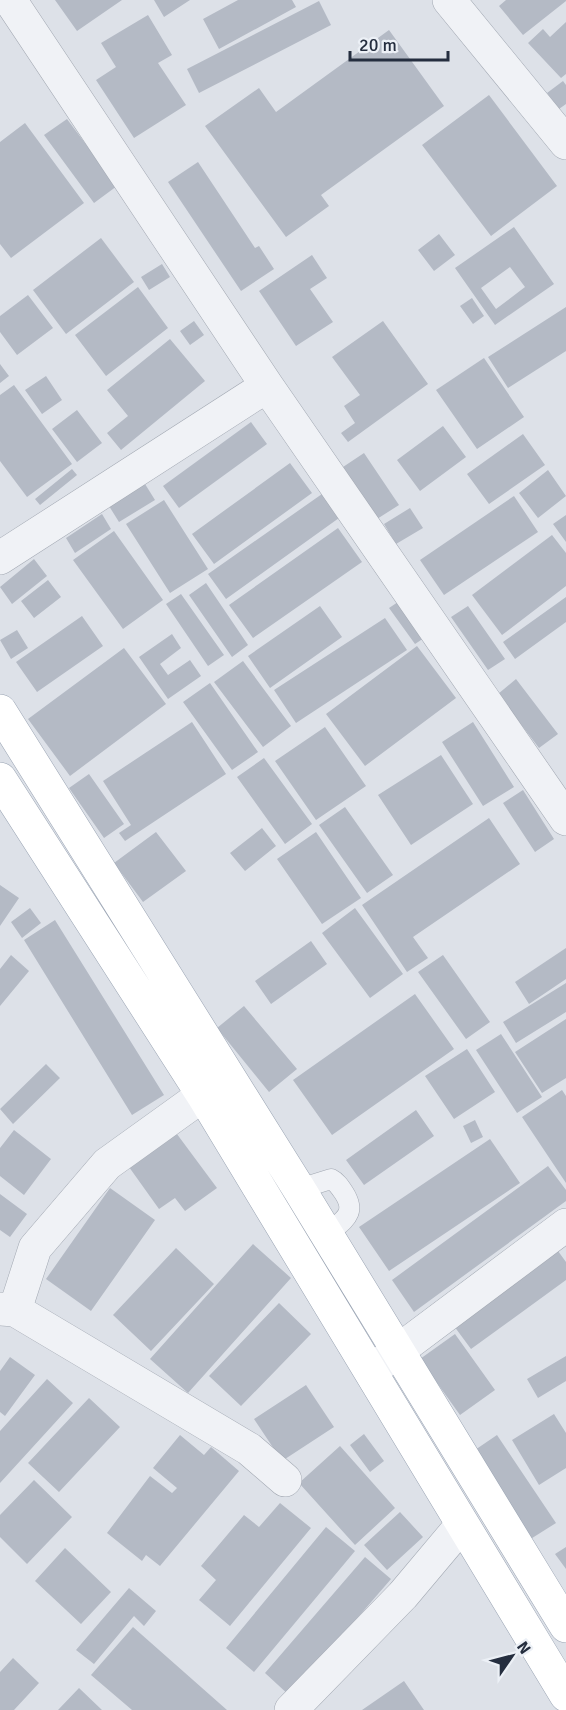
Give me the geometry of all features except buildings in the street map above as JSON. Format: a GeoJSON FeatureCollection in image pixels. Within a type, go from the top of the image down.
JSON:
{"type":"FeatureCollection","features":[{"type":"Feature","properties":{"kind":"main road"},"geometry":{"type":"LineString","coordinates":[[0,711],[299,1189],[396,1352],[566,1626]]}},
{"type":"Feature","properties":{"kind":"main road"},"geometry":{"type":"LineString","coordinates":[[0,779],[203,1095],[371,1372],[461,1526],[566,1695]]}},
{"type":"Feature","properties":{"kind":"street"},"geometry":{"type":"LineString","coordinates":[[10,0],[267,386],[566,819]]}},
{"type":"Feature","properties":{"kind":"street"},"geometry":{"type":"LineString","coordinates":[[449,0],[566,143]]}},
{"type":"Feature","properties":{"kind":"street"},"geometry":{"type":"LineString","coordinates":[[0,558],[267,386]]}},
{"type":"Feature","properties":{"kind":"street"},"geometry":{"type":"LineString","coordinates":[[203,1095],[107,1164],[35,1248],[8,1310],[249,1449],[285,1480]]}},
{"type":"Feature","properties":{"kind":"street"},"geometry":{"type":"LineString","coordinates":[[371,1372],[566,1225]]}},
{"type":"Feature","properties":{"kind":"street"},"geometry":{"type":"LineString","coordinates":[[291,1710],[403,1595],[461,1526]]}}]}
